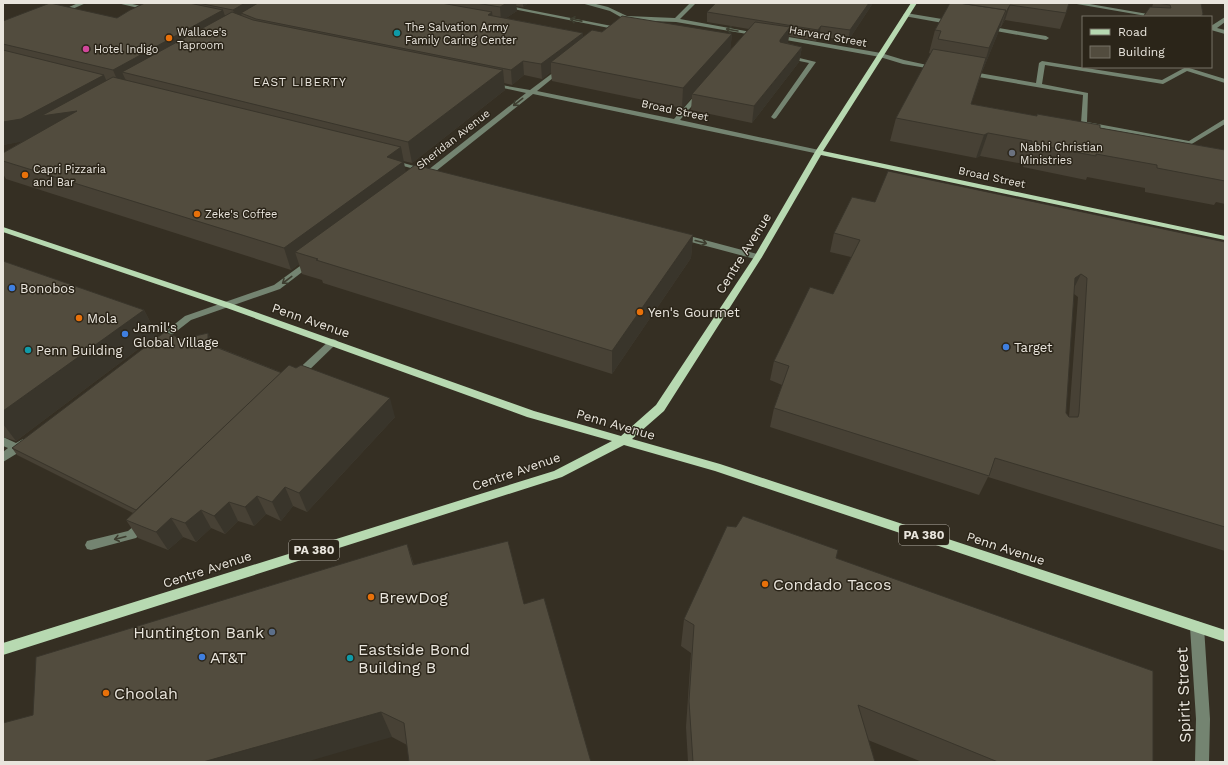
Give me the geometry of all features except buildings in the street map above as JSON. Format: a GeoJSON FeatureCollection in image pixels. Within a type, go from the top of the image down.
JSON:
{"type":"FeatureCollection","features":[{"type":"Feature","properties":{"kind":"main road","name":"Centre Avenue"},"geometry":{"type":"LineString","coordinates":[[3,649],[85,624],[236,574],[558,474],[622,441],[660,408],[758,257],[819,152],[914,3]]}},
{"type":"Feature","properties":{"kind":"main road","name":"Broad Street"},"geometry":{"type":"LineString","coordinates":[[819,152],[1225,238]]}},
{"type":"Feature","properties":{"kind":"main road","name":"Penn Avenue"},"geometry":{"type":"LineString","coordinates":[[3,229],[333,342],[531,414],[716,467],[1225,636]]}},
{"type":"Feature","properties":{"kind":"street"},"geometry":{"type":"LineString","coordinates":[[54,15],[82,3]]}},
{"type":"Feature","properties":{"kind":"street"},"geometry":{"type":"LineString","coordinates":[[120,3],[156,10]]}},
{"type":"Feature","properties":{"kind":"street"},"geometry":{"type":"LineString","coordinates":[[486,3],[611,30],[622,30]]}},
{"type":"Feature","properties":{"kind":"street"},"geometry":{"type":"LineString","coordinates":[[584,3],[603,4],[619,12],[626,18]]}},
{"type":"Feature","properties":{"kind":"street"},"geometry":{"type":"LineString","coordinates":[[676,20],[693,3]]}},
{"type":"Feature","properties":{"kind":"street"},"geometry":{"type":"LineString","coordinates":[[1074,3],[1156,16]]}},
{"type":"Feature","properties":{"kind":"street"},"geometry":{"type":"LineString","coordinates":[[906,15],[964,24]]}},
{"type":"Feature","properties":{"kind":"street"},"geometry":{"type":"LineString","coordinates":[[611,30],[626,18],[646,17],[676,20],[766,35]]}},
{"type":"Feature","properties":{"kind":"street"},"geometry":{"type":"LineString","coordinates":[[1212,28],[1225,19]]}},
{"type":"Feature","properties":{"kind":"street"},"geometry":{"type":"LineString","coordinates":[[979,27],[1046,38]]}},
{"type":"Feature","properties":{"kind":"street"},"geometry":{"type":"LineString","coordinates":[[1212,28],[1225,32]]}},
{"type":"Feature","properties":{"kind":"street"},"geometry":{"type":"LineString","coordinates":[[747,38],[752,33]]}},
{"type":"Feature","properties":{"kind":"street","name":"Harvard Street"},"geometry":{"type":"LineString","coordinates":[[773,37],[791,46],[881,55],[903,62],[948,70]]}},
{"type":"Feature","properties":{"kind":"street"},"geometry":{"type":"LineString","coordinates":[[774,117],[813,62],[782,56],[791,46]]}},
{"type":"Feature","properties":{"kind":"street"},"geometry":{"type":"LineString","coordinates":[[1039,85],[1042,63],[1163,82],[1186,70],[1225,81]]}},
{"type":"Feature","properties":{"kind":"street","name":"Sheridan Avenue"},"geometry":{"type":"LineString","coordinates":[[418,181],[566,65]]}},
{"type":"Feature","properties":{"kind":"street"},"geometry":{"type":"LineString","coordinates":[[964,72],[1086,94],[1084,123],[1190,144],[1224,123]]}},
{"type":"Feature","properties":{"kind":"street","name":"Broad Street"},"geometry":{"type":"LineString","coordinates":[[483,82],[819,152]]}},
{"type":"Feature","properties":{"kind":"street"},"geometry":{"type":"LineString","coordinates":[[676,121],[703,90]]}},
{"type":"Feature","properties":{"kind":"street"},"geometry":{"type":"LineString","coordinates":[[384,160],[442,174]]}},
{"type":"Feature","properties":{"kind":"street"},"geometry":{"type":"LineString","coordinates":[[672,234],[758,257]]}},
{"type":"Feature","properties":{"kind":"street"},"geometry":{"type":"LineString","coordinates":[[150,347],[188,318],[277,287],[320,255]]}},
{"type":"Feature","properties":{"kind":"street"},"geometry":{"type":"LineString","coordinates":[[289,384],[333,342]]}},
{"type":"Feature","properties":{"kind":"street"},"geometry":{"type":"LineString","coordinates":[[3,458],[30,438]]}},
{"type":"Feature","properties":{"kind":"street"},"geometry":{"type":"LineString","coordinates":[[3,441],[18,448]]}},
{"type":"Feature","properties":{"kind":"street"},"geometry":{"type":"LineString","coordinates":[[91,545],[132,535],[149,519]]}},
{"type":"Feature","properties":{"kind":"street","name":"Spirit Street"},"geometry":{"type":"LineString","coordinates":[[1197,627],[1203,719],[1202,762]]}},
{"type":"Feature","properties":{"kind":"place","name":"The Salvation Army Family Caring Center"},"geometry":{"type":"Point","coordinates":[397,33]}},
{"type":"Feature","properties":{"kind":"place","name":"Wallace's Taproom"},"geometry":{"type":"Point","coordinates":[169,38]}},
{"type":"Feature","properties":{"kind":"place","name":"Hotel Indigo"},"geometry":{"type":"Point","coordinates":[86,49]}},
{"type":"Feature","properties":{"kind":"place","name":"Nabhi Christian Ministries"},"geometry":{"type":"Point","coordinates":[1012,153]}},
{"type":"Feature","properties":{"kind":"place","name":"Capri Pizzaria and Bar"},"geometry":{"type":"Point","coordinates":[25,175]}},
{"type":"Feature","properties":{"kind":"place","name":"Zeke's Coffee"},"geometry":{"type":"Point","coordinates":[197,214]}},
{"type":"Feature","properties":{"kind":"place","name":"Bonobos"},"geometry":{"type":"Point","coordinates":[12,288]}},
{"type":"Feature","properties":{"kind":"place","name":"Yen's Gourmet"},"geometry":{"type":"Point","coordinates":[640,312]}},
{"type":"Feature","properties":{"kind":"place","name":"Mola"},"geometry":{"type":"Point","coordinates":[79,318]}},
{"type":"Feature","properties":{"kind":"place","name":"Jamil's Global Village"},"geometry":{"type":"Point","coordinates":[125,334]}},
{"type":"Feature","properties":{"kind":"place","name":"Target"},"geometry":{"type":"Point","coordinates":[1006,347]}},
{"type":"Feature","properties":{"kind":"place","name":"Penn Building"},"geometry":{"type":"Point","coordinates":[28,350]}},
{"type":"Feature","properties":{"kind":"place","name":"Condado Tacos"},"geometry":{"type":"Point","coordinates":[765,584]}},
{"type":"Feature","properties":{"kind":"place","name":"BrewDog"},"geometry":{"type":"Point","coordinates":[371,597]}},
{"type":"Feature","properties":{"kind":"place","name":"Huntington Bank"},"geometry":{"type":"Point","coordinates":[272,632]}},
{"type":"Feature","properties":{"kind":"place","name":"AT&T"},"geometry":{"type":"Point","coordinates":[202,657]}},
{"type":"Feature","properties":{"kind":"place","name":"Eastside Bond Building B"},"geometry":{"type":"Point","coordinates":[350,658]}},
{"type":"Feature","properties":{"kind":"place","name":"Choolah"},"geometry":{"type":"Point","coordinates":[106,693]}},
{"type":"Feature","properties":{"kind":"district","name":"EAST LIBERTY"},"geometry":{"type":"Point","coordinates":[300,82]}}]}
